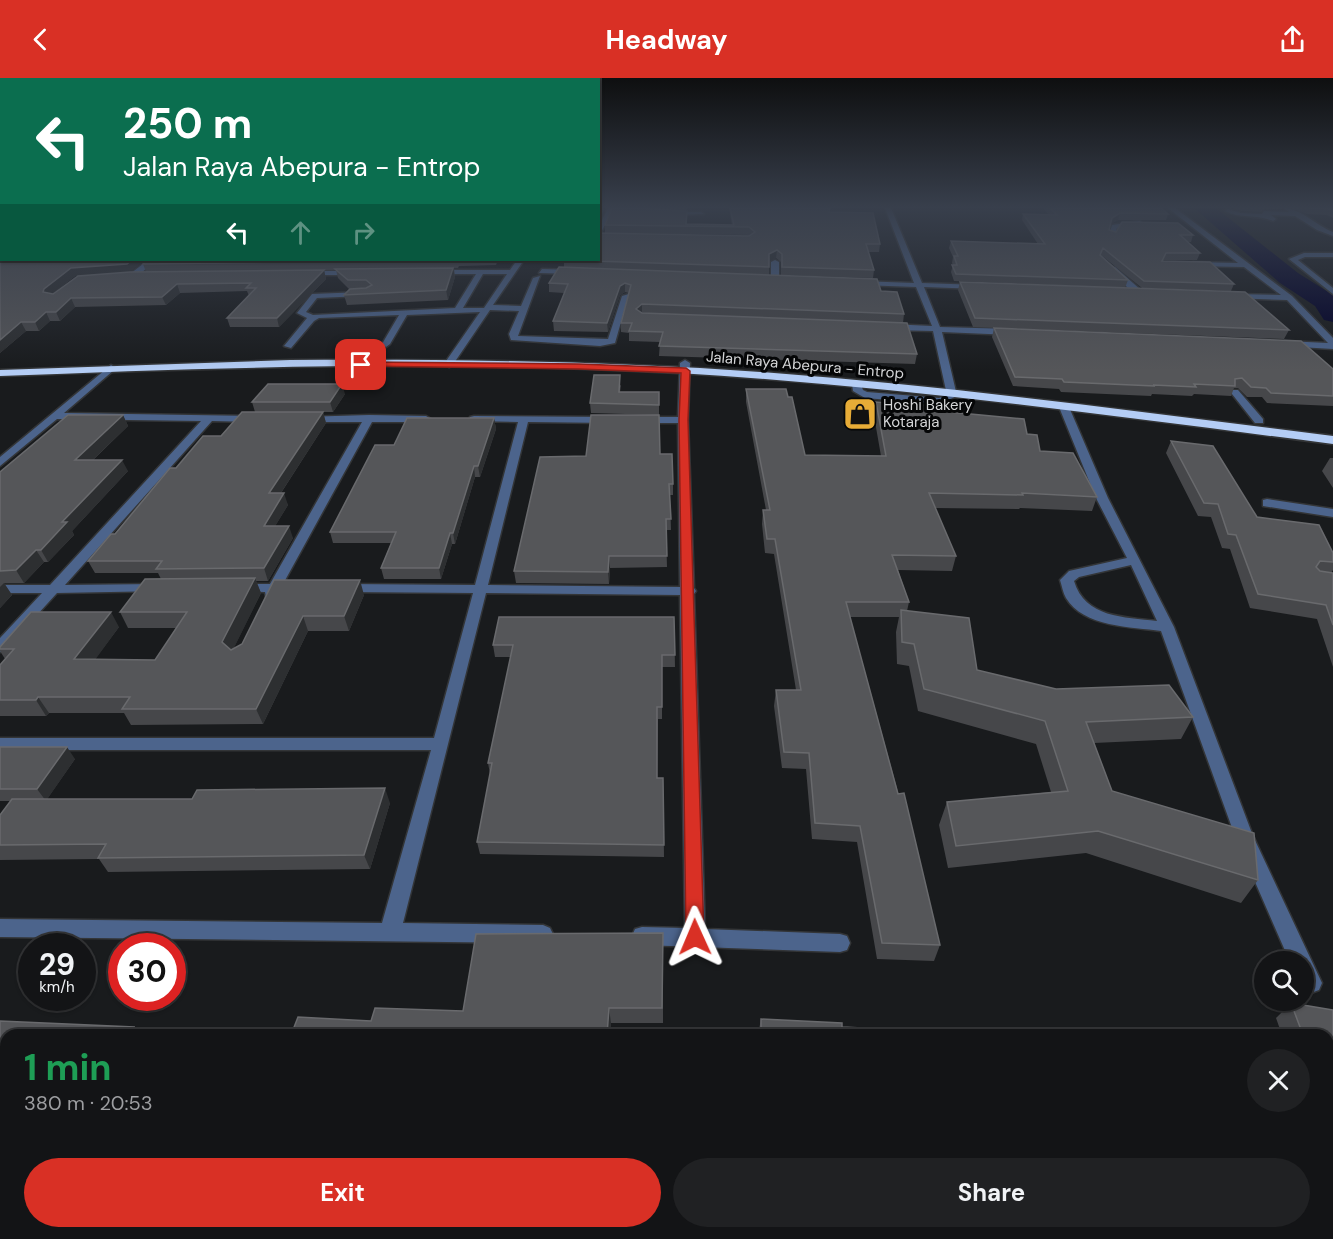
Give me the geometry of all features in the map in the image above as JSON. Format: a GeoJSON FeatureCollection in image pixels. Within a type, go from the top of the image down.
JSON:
{"type":"FeatureCollection","features":[{"type":"Feature","properties":{"kind":"highway"},"geometry":{"type":"LineString","coordinates":[[0,365],[118,359],[452,359]]}},
{"type":"Feature","properties":{"kind":"highway","name":"Jalan Raya Abepura - Entrop"},"geometry":{"type":"LineString","coordinates":[[0,373],[452,359],[685,367],[857,384],[951,388],[1064,407],[1333,440]]}},
{"type":"Feature","properties":{"kind":"highway"},"geometry":{"type":"LineString","coordinates":[[685,367],[803,369],[951,388],[1333,430]]}},
{"type":"Feature","properties":{"kind":"street"},"geometry":{"type":"LineString","coordinates":[[133,276],[149,262]]}},
{"type":"Feature","properties":{"kind":"street"},"geometry":{"type":"LineString","coordinates":[[452,359],[519,262]]}},
{"type":"Feature","properties":{"kind":"street"},"geometry":{"type":"LineString","coordinates":[[775,262],[775,280]]}},
{"type":"Feature","properties":{"kind":"street"},"geometry":{"type":"LineString","coordinates":[[911,262],[937,329],[951,388]]}},
{"type":"Feature","properties":{"kind":"street"},"geometry":{"type":"LineString","coordinates":[[1240,262],[1289,298],[1333,344]]}},
{"type":"Feature","properties":{"kind":"street"},"geometry":{"type":"LineString","coordinates":[[1297,262],[1333,292]]}},
{"type":"Feature","properties":{"kind":"street"},"geometry":{"type":"LineString","coordinates":[[1187,264],[1244,265]]}},
{"type":"Feature","properties":{"kind":"street"},"geometry":{"type":"LineString","coordinates":[[1108,265],[1139,293]]}},
{"type":"Feature","properties":{"kind":"street"},"geometry":{"type":"LineString","coordinates":[[421,272],[481,272],[493,269],[512,272]]}},
{"type":"Feature","properties":{"kind":"street"},"geometry":{"type":"LineString","coordinates":[[542,271],[588,273]]}},
{"type":"Feature","properties":{"kind":"street"},"geometry":{"type":"LineString","coordinates":[[458,310],[481,272]]}},
{"type":"Feature","properties":{"kind":"street"},"geometry":{"type":"LineString","coordinates":[[294,273],[363,273]]}},
{"type":"Feature","properties":{"kind":"street"},"geometry":{"type":"LineString","coordinates":[[122,276],[154,275]]}},
{"type":"Feature","properties":{"kind":"street"},"geometry":{"type":"LineString","coordinates":[[537,278],[513,334],[514,338],[600,343],[612,341],[626,296]]}},
{"type":"Feature","properties":{"kind":"street"},"geometry":{"type":"LineString","coordinates":[[765,280],[786,281]]}},
{"type":"Feature","properties":{"kind":"street"},"geometry":{"type":"LineString","coordinates":[[853,283],[989,288]]}},
{"type":"Feature","properties":{"kind":"street"},"geometry":{"type":"LineString","coordinates":[[1128,292],[1150,293]]}},
{"type":"Feature","properties":{"kind":"street"},"geometry":{"type":"LineString","coordinates":[[368,294],[315,296],[301,313],[314,318],[458,310],[524,309]]}},
{"type":"Feature","properties":{"kind":"street"},"geometry":{"type":"LineString","coordinates":[[1220,296],[1289,298]]}},
{"type":"Feature","properties":{"kind":"street"},"geometry":{"type":"LineString","coordinates":[[386,344],[404,313]]}},
{"type":"Feature","properties":{"kind":"street"},"geometry":{"type":"LineString","coordinates":[[288,346],[314,318]]}},
{"type":"Feature","properties":{"kind":"street"},"geometry":{"type":"LineString","coordinates":[[879,326],[1020,333]]}},
{"type":"Feature","properties":{"kind":"street"},"geometry":{"type":"LineString","coordinates":[[1276,344],[1333,344]]}},
{"type":"Feature","properties":{"kind":"street"},"geometry":{"type":"LineString","coordinates":[[685,367],[683,420],[689,591],[695,937]]}},
{"type":"Feature","properties":{"kind":"street"},"geometry":{"type":"LineString","coordinates":[[0,463],[111,368]]}},
{"type":"Feature","properties":{"kind":"street"},"geometry":{"type":"LineString","coordinates":[[1234,392],[1259,421]]}},
{"type":"Feature","properties":{"kind":"street"},"geometry":{"type":"LineString","coordinates":[[1064,407],[1102,498],[1136,560],[1167,627],[1244,836],[1296,951]]}},
{"type":"Feature","properties":{"kind":"street"},"geometry":{"type":"LineString","coordinates":[[57,416],[266,419]]}},
{"type":"Feature","properties":{"kind":"street"},"geometry":{"type":"LineString","coordinates":[[264,608],[369,418]]}},
{"type":"Feature","properties":{"kind":"street"},"geometry":{"type":"LineString","coordinates":[[0,647],[209,419]]}},
{"type":"Feature","properties":{"kind":"street"},"geometry":{"type":"LineString","coordinates":[[289,419],[440,419]]}},
{"type":"Feature","properties":{"kind":"street"},"geometry":{"type":"LineString","coordinates":[[464,419],[683,420]]}},
{"type":"Feature","properties":{"kind":"street"},"geometry":{"type":"LineString","coordinates":[[390,932],[441,744],[524,419]]}},
{"type":"Feature","properties":{"kind":"street"},"geometry":{"type":"LineString","coordinates":[[1267,503],[1333,513]]}},
{"type":"Feature","properties":{"kind":"street"},"geometry":{"type":"LineString","coordinates":[[1136,560],[1074,574],[1067,580],[1074,599],[1085,609],[1098,615],[1167,627]]}},
{"type":"Feature","properties":{"kind":"street"},"geometry":{"type":"LineString","coordinates":[[0,589],[170,588]]}},
{"type":"Feature","properties":{"kind":"street"},"geometry":{"type":"LineString","coordinates":[[228,588],[309,588]]}},
{"type":"Feature","properties":{"kind":"street"},"geometry":{"type":"LineString","coordinates":[[332,588],[689,591]]}},
{"type":"Feature","properties":{"kind":"street"},"geometry":{"type":"LineString","coordinates":[[0,744],[441,744]]}},
{"type":"Feature","properties":{"kind":"street"},"geometry":{"type":"LineString","coordinates":[[0,928],[566,934]]}},
{"type":"Feature","properties":{"kind":"street"},"geometry":{"type":"LineString","coordinates":[[624,936],[840,943]]}},
{"type":"Feature","properties":{"kind":"building"},"geometry":{"type":"Polygon","coordinates":[[[0,262],[129,262],[71,268],[44,289],[43,292],[53,294],[78,276],[130,272],[324,270],[277,318],[227,318],[256,288],[246,288],[251,283],[177,284],[162,297],[71,298],[56,312],[46,312],[35,322],[21,322],[0,340],[0,262]]]}},
{"type":"Feature","properties":{"kind":"building"},"geometry":{"type":"Polygon","coordinates":[[[145,262],[286,262],[143,264],[145,262]]]}},
{"type":"Feature","properties":{"kind":"building"},"geometry":{"type":"Polygon","coordinates":[[[628,262],[769,262],[769,267],[628,262]]]}},
{"type":"Feature","properties":{"kind":"building"},"geometry":{"type":"Polygon","coordinates":[[[782,262],[872,262],[874,270],[782,267],[782,262]]]}},
{"type":"Feature","properties":{"kind":"building"},"geometry":{"type":"Polygon","coordinates":[[[956,262],[1108,262],[1128,280],[956,274],[952,265],[957,265],[956,262]]]}},
{"type":"Feature","properties":{"kind":"building"},"geometry":{"type":"Polygon","coordinates":[[[1121,262],[1210,262],[1234,284],[1144,281],[1121,262]]]}},
{"type":"Feature","properties":{"kind":"building"},"geometry":{"type":"Polygon","coordinates":[[[559,267],[877,279],[881,291],[897,292],[904,314],[642,304],[636,309],[642,313],[907,323],[917,354],[659,346],[663,332],[629,331],[632,323],[621,323],[631,285],[625,283],[620,286],[607,323],[553,321],[568,284],[549,283],[559,267]]]}},
{"type":"Feature","properties":{"kind":"building"},"geometry":{"type":"Polygon","coordinates":[[[453,268],[446,290],[344,295],[350,289],[366,288],[372,285],[366,280],[348,280],[335,269],[453,268]]]}},
{"type":"Feature","properties":{"kind":"building"},"geometry":{"type":"Polygon","coordinates":[[[960,282],[1245,292],[1289,330],[975,318],[960,282]]]}},
{"type":"Feature","properties":{"kind":"building"},"geometry":{"type":"Polygon","coordinates":[[[994,328],[1301,341],[1333,369],[1333,396],[1271,393],[1266,388],[1251,387],[1242,378],[1235,379],[1235,386],[1194,384],[1196,387],[1064,382],[1062,379],[1015,377],[994,328]]]}},
{"type":"Feature","properties":{"kind":"building"},"geometry":{"type":"Polygon","coordinates":[[[594,375],[620,375],[619,392],[659,392],[659,405],[590,403],[594,375]]]}},
{"type":"Feature","properties":{"kind":"building"},"geometry":{"type":"Polygon","coordinates":[[[268,384],[342,384],[330,402],[252,402],[268,384]]]}},
{"type":"Feature","properties":{"kind":"building"},"geometry":{"type":"Polygon","coordinates":[[[746,389],[786,389],[788,397],[792,397],[805,455],[886,456],[876,402],[938,406],[939,411],[1024,419],[1027,434],[1037,435],[1040,451],[1073,453],[1097,497],[1022,493],[1023,495],[929,493],[956,556],[892,555],[909,602],[846,602],[898,794],[904,793],[940,945],[882,943],[860,826],[815,823],[809,753],[784,752],[776,690],[801,690],[775,539],[767,539],[763,510],[770,510],[746,389]]]}},
{"type":"Feature","properties":{"kind":"building"},"geometry":{"type":"Polygon","coordinates":[[[242,412],[323,412],[269,493],[284,493],[264,526],[289,526],[264,568],[156,569],[162,561],[88,561],[111,534],[115,534],[170,468],[176,468],[203,436],[221,436],[242,412]]]}},
{"type":"Feature","properties":{"kind":"building"},"geometry":{"type":"Polygon","coordinates":[[[68,415],[123,415],[75,460],[122,460],[62,522],[67,522],[41,550],[36,550],[16,570],[0,571],[0,472],[68,415]]]}},
{"type":"Feature","properties":{"kind":"building"},"geometry":{"type":"Polygon","coordinates":[[[591,415],[659,415],[660,454],[672,454],[673,484],[669,484],[671,519],[666,519],[667,556],[609,556],[608,572],[514,571],[540,457],[586,456],[591,415]]]}},
{"type":"Feature","properties":{"kind":"building"},"geometry":{"type":"Polygon","coordinates":[[[407,418],[494,418],[478,466],[474,466],[453,533],[450,533],[439,568],[381,568],[396,532],[330,532],[375,445],[394,445],[407,418]]]}},
{"type":"Feature","properties":{"kind":"building"},"geometry":{"type":"Polygon","coordinates":[[[1171,441],[1213,446],[1257,517],[1319,525],[1333,553],[1333,562],[1320,561],[1316,567],[1320,571],[1333,573],[1333,625],[1326,605],[1258,594],[1236,535],[1228,534],[1218,504],[1204,503],[1171,441]]]}},
{"type":"Feature","properties":{"kind":"building"},"geometry":{"type":"Polygon","coordinates":[[[255,578],[222,642],[231,650],[242,644],[274,580],[360,580],[344,616],[303,616],[256,709],[122,709],[130,697],[38,697],[36,700],[0,700],[0,665],[14,649],[0,649],[0,647],[31,612],[111,612],[74,659],[155,660],[187,612],[120,612],[145,579],[255,578]]]}},
{"type":"Feature","properties":{"kind":"building"},"geometry":{"type":"Polygon","coordinates":[[[901,610],[969,618],[977,670],[1056,689],[1169,685],[1193,717],[1086,722],[1112,791],[1254,833],[1258,880],[1098,831],[956,846],[947,802],[1068,791],[1045,721],[924,689],[914,644],[902,642],[901,610]]]}},
{"type":"Feature","properties":{"kind":"building"},"geometry":{"type":"Polygon","coordinates":[[[499,617],[674,617],[675,655],[662,655],[662,707],[657,707],[657,778],[663,778],[664,845],[477,842],[492,763],[488,763],[513,645],[493,645],[499,617]]]}},
{"type":"Feature","properties":{"kind":"building"},"geometry":{"type":"Polygon","coordinates":[[[0,747],[67,747],[37,789],[0,789],[0,747]]]}},
{"type":"Feature","properties":{"kind":"building"},"geometry":{"type":"Polygon","coordinates":[[[385,788],[364,855],[98,858],[106,844],[0,845],[0,815],[12,799],[192,799],[197,790],[385,788]]]}},
{"type":"Feature","properties":{"kind":"building"},"geometry":{"type":"Polygon","coordinates":[[[663,933],[662,1008],[609,1008],[607,1029],[293,1029],[298,1017],[371,1021],[375,1008],[463,1011],[476,934],[663,933]]]}},
{"type":"Feature","properties":{"kind":"building"},"geometry":{"type":"Polygon","coordinates":[[[1314,1007],[1333,1010],[1333,1029],[1301,1029],[1294,1011],[1314,1011],[1314,1007]]]}},
{"type":"Feature","properties":{"kind":"building"},"geometry":{"type":"Polygon","coordinates":[[[761,1019],[842,1023],[842,1027],[883,1029],[761,1029],[761,1019]]]}},
{"type":"Feature","properties":{"kind":"building"},"geometry":{"type":"Polygon","coordinates":[[[0,1021],[134,1027],[133,1029],[0,1029],[0,1021]]]}},
{"type":"Feature","properties":{"kind":"waterway"},"geometry":{"type":"LineString","coordinates":[[1270,262],[1289,278],[1325,301],[1333,314]]}},
{"type":"Feature","properties":{"kind":"place","name":"Hoshi Bakery Kotaraja"},"geometry":{"type":"Point","coordinates":[860,414]}},
{"type":"Feature","properties":{"kind":"route"},"geometry":{"type":"LineString","coordinates":[[361,365],[579,366],[686,371],[683,420],[689,591],[695,937]]}}]}
